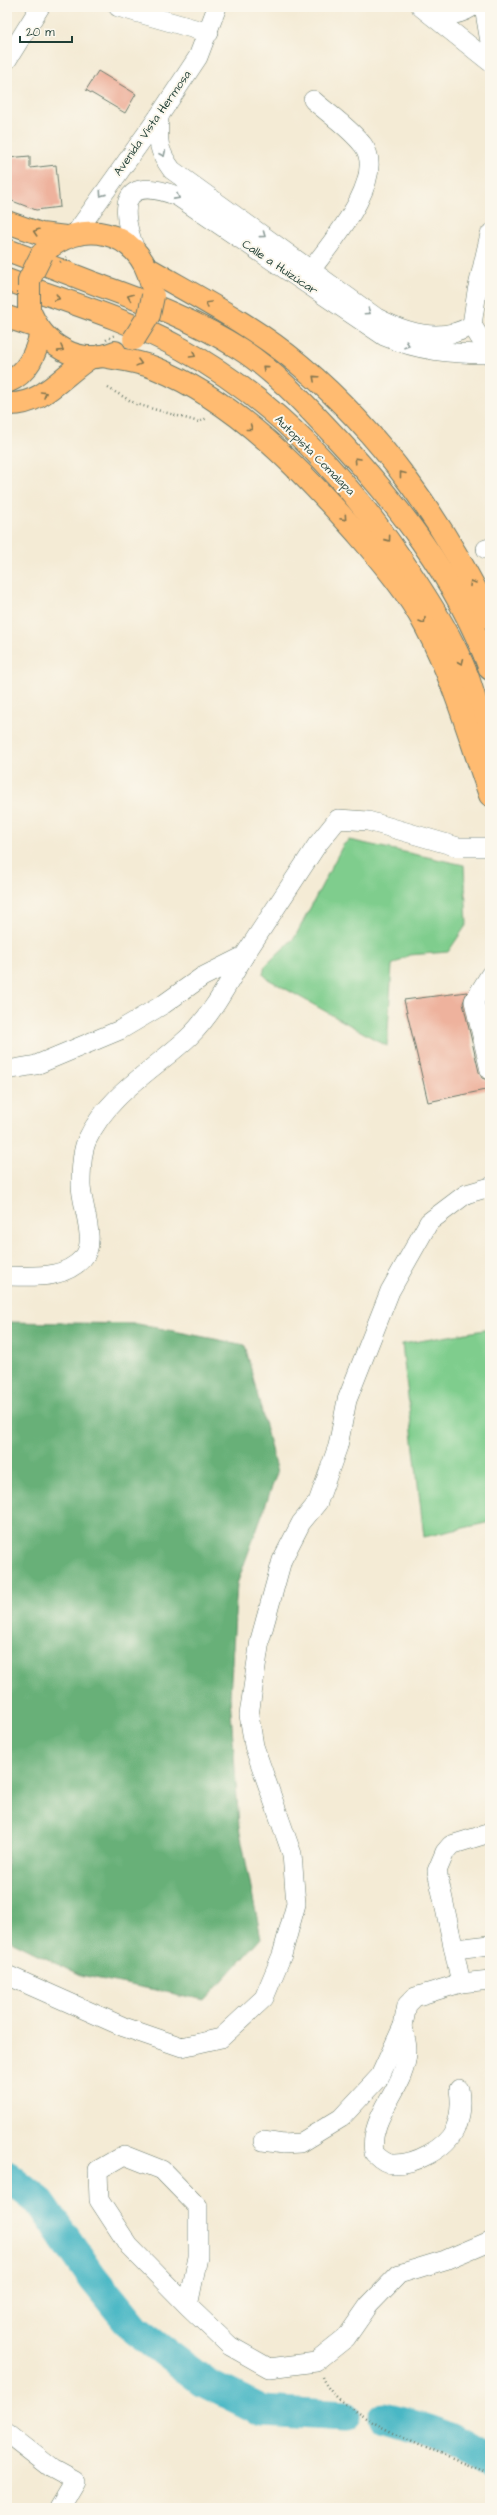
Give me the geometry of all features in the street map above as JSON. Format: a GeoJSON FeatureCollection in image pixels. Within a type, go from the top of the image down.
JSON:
{"type":"FeatureCollection","features":[{"type":"Feature","properties":{"kind":"highway"},"geometry":{"type":"LineString","coordinates":[[7,222],[70,245]]}},
{"type":"Feature","properties":{"kind":"highway"},"geometry":{"type":"LineString","coordinates":[[7,382],[23,371],[32,360],[36,323],[29,280],[42,254],[70,245],[94,232],[113,236],[142,260],[284,352],[348,410],[404,475],[449,543],[490,618]]}},
{"type":"Feature","properties":{"kind":"highway"},"geometry":{"type":"LineString","coordinates":[[7,250],[167,310],[202,327],[254,359],[305,404],[374,478],[406,518],[436,562],[462,608],[490,669]]}},
{"type":"Feature","properties":{"kind":"highway"},"geometry":{"type":"LineString","coordinates":[[7,404],[38,398],[50,390],[77,366],[96,356],[119,350],[134,339],[149,315],[153,296],[142,260]]}},
{"type":"Feature","properties":{"kind":"highway","name":"Autopista Comalapa"},"geometry":{"type":"LineString","coordinates":[[7,280],[114,319],[179,348],[230,379],[284,422],[311,448],[357,497],[399,554],[451,638],[467,676],[482,726],[490,762]]}},
{"type":"Feature","properties":{"kind":"highway"},"geometry":{"type":"LineString","coordinates":[[7,317],[36,323],[63,350],[139,362],[172,376],[207,395],[269,443],[321,492],[403,589],[426,627],[446,669],[490,795]]}},
{"type":"Feature","properties":{"kind":"street"},"geometry":{"type":"LineString","coordinates":[[7,60],[40,7]]}},
{"type":"Feature","properties":{"kind":"street"},"geometry":{"type":"LineString","coordinates":[[118,7],[209,33]]}},
{"type":"Feature","properties":{"kind":"street","name":"Avenida Vista Hermosa"},"geometry":{"type":"LineString","coordinates":[[70,245],[160,116],[198,57],[209,33],[217,7]]}},
{"type":"Feature","properties":{"kind":"street"},"geometry":{"type":"LineString","coordinates":[[424,9],[447,15],[457,14],[472,7]]}},
{"type":"Feature","properties":{"kind":"street"},"geometry":{"type":"LineString","coordinates":[[484,7],[490,42]]}},
{"type":"Feature","properties":{"kind":"street"},"geometry":{"type":"LineString","coordinates":[[424,9],[490,62]]}},
{"type":"Feature","properties":{"kind":"street"},"geometry":{"type":"LineString","coordinates":[[311,270],[361,198],[369,159],[364,146],[339,120],[313,100]]}},
{"type":"Feature","properties":{"kind":"street","name":"Calle a Huizúcar"},"geometry":{"type":"LineString","coordinates":[[160,116],[158,141],[161,155],[172,170],[377,318],[398,328],[436,336],[466,329]]}},
{"type":"Feature","properties":{"kind":"street","name":"Calle a Huizúcar"},"geometry":{"type":"LineString","coordinates":[[142,260],[126,222],[127,202],[132,195],[145,189],[167,193],[177,196],[373,330],[399,342],[446,354],[490,354]]}},
{"type":"Feature","properties":{"kind":"street"},"geometry":{"type":"LineString","coordinates":[[427,350],[440,349],[450,343],[466,329],[477,291],[490,234]]}},
{"type":"Feature","properties":{"kind":"street"},"geometry":{"type":"LineString","coordinates":[[466,329],[490,346]]}},
{"type":"Feature","properties":{"kind":"street"},"geometry":{"type":"LineString","coordinates":[[7,1276],[51,1276],[74,1267],[85,1257],[90,1240],[81,1185],[86,1141],[104,1112],[117,1097],[190,1035],[216,1005],[244,956],[317,845],[338,819],[368,821],[458,848],[490,847]]}},
{"type":"Feature","properties":{"kind":"street"},"geometry":{"type":"LineString","coordinates":[[7,1070],[36,1065],[120,1030],[195,982],[244,956]]}},
{"type":"Feature","properties":{"kind":"street"},"geometry":{"type":"LineString","coordinates":[[490,974],[474,1001],[490,1070]]}},
{"type":"Feature","properties":{"kind":"street"},"geometry":{"type":"LineString","coordinates":[[195,982],[216,1005]]}},
{"type":"Feature","properties":{"kind":"street"},"geometry":{"type":"LineString","coordinates":[[7,1975],[124,2027],[182,2047],[221,2038],[264,1998],[282,1955],[296,1904],[292,1854],[254,1746],[249,1715],[260,1640],[282,1560],[301,1523],[318,1502],[338,1446],[347,1400],[390,1291],[429,1222],[466,1194],[490,1187]]}},
{"type":"Feature","properties":{"kind":"street"},"geometry":{"type":"LineString","coordinates":[[461,1983],[455,1949],[437,1871],[440,1860],[451,1846],[490,1833]]}},
{"type":"Feature","properties":{"kind":"street"},"geometry":{"type":"LineString","coordinates":[[455,1949],[490,1945]]}},
{"type":"Feature","properties":{"kind":"street"},"geometry":{"type":"LineString","coordinates":[[263,2141],[283,2144],[300,2143],[341,2118],[380,2076],[402,2026],[407,2005],[415,1997],[461,1983],[490,1980]]}},
{"type":"Feature","properties":{"kind":"street"},"geometry":{"type":"LineString","coordinates":[[402,2026],[407,2050],[398,2085],[375,2130],[372,2141],[374,2154],[392,2164],[405,2163],[437,2150],[454,2130],[459,2117],[459,2089]]}},
{"type":"Feature","properties":{"kind":"street"},"geometry":{"type":"LineString","coordinates":[[188,2306],[198,2257],[198,2207],[162,2170],[124,2155],[98,2170],[99,2200],[129,2246],[188,2306],[230,2346],[269,2368],[316,2362],[346,2338],[369,2305],[399,2274],[445,2260],[490,2242]]}},
{"type":"Feature","properties":{"kind":"street"},"geometry":{"type":"LineString","coordinates":[[7,2433],[53,2469],[75,2481],[59,2508]]}},
{"type":"Feature","properties":{"kind":"path"},"geometry":{"type":"LineString","coordinates":[[108,388],[136,404],[199,422],[211,416],[204,412]]}},
{"type":"Feature","properties":{"kind":"path"},"geometry":{"type":"LineString","coordinates":[[316,2362],[326,2387],[345,2405],[372,2422],[490,2474]]}},
{"type":"Feature","properties":{"kind":"green space"},"geometry":{"type":"Polygon","coordinates":[[[349,840],[464,865],[467,924],[448,952],[409,955],[392,965],[387,1046],[268,979],[263,974],[265,966],[295,937],[343,845],[349,840]]]}},
{"type":"Feature","properties":{"kind":"green space"},"geometry":{"type":"Polygon","coordinates":[[[7,1322],[138,1324],[245,1345],[277,1473],[237,1584],[230,1696],[239,1827],[261,1938],[205,2000],[80,1975],[7,1939],[7,1322]]]}},
{"type":"Feature","properties":{"kind":"green space"},"geometry":{"type":"Polygon","coordinates":[[[490,1329],[490,1522],[424,1537],[402,1344],[490,1329]]]}},
{"type":"Feature","properties":{"kind":"building"},"geometry":{"type":"Polygon","coordinates":[[[98,71],[136,94],[125,113],[86,90],[98,71]]]}},
{"type":"Feature","properties":{"kind":"building"},"geometry":{"type":"Polygon","coordinates":[[[30,156],[30,168],[56,165],[60,207],[36,210],[7,199],[7,158],[30,156]]]}},
{"type":"Feature","properties":{"kind":"building"},"geometry":{"type":"Polygon","coordinates":[[[467,992],[463,1003],[479,1072],[482,1078],[490,1081],[490,1089],[428,1102],[404,1000],[467,992]]]}},
{"type":"Feature","properties":{"kind":"waterway"},"geometry":{"type":"LineString","coordinates":[[7,2176],[41,2203],[93,2278],[135,2330],[204,2382],[263,2411],[346,2416]]}},
{"type":"Feature","properties":{"kind":"waterway"},"geometry":{"type":"LineString","coordinates":[[384,2418],[414,2425],[440,2434],[452,2439],[490,2462]]}}]}
